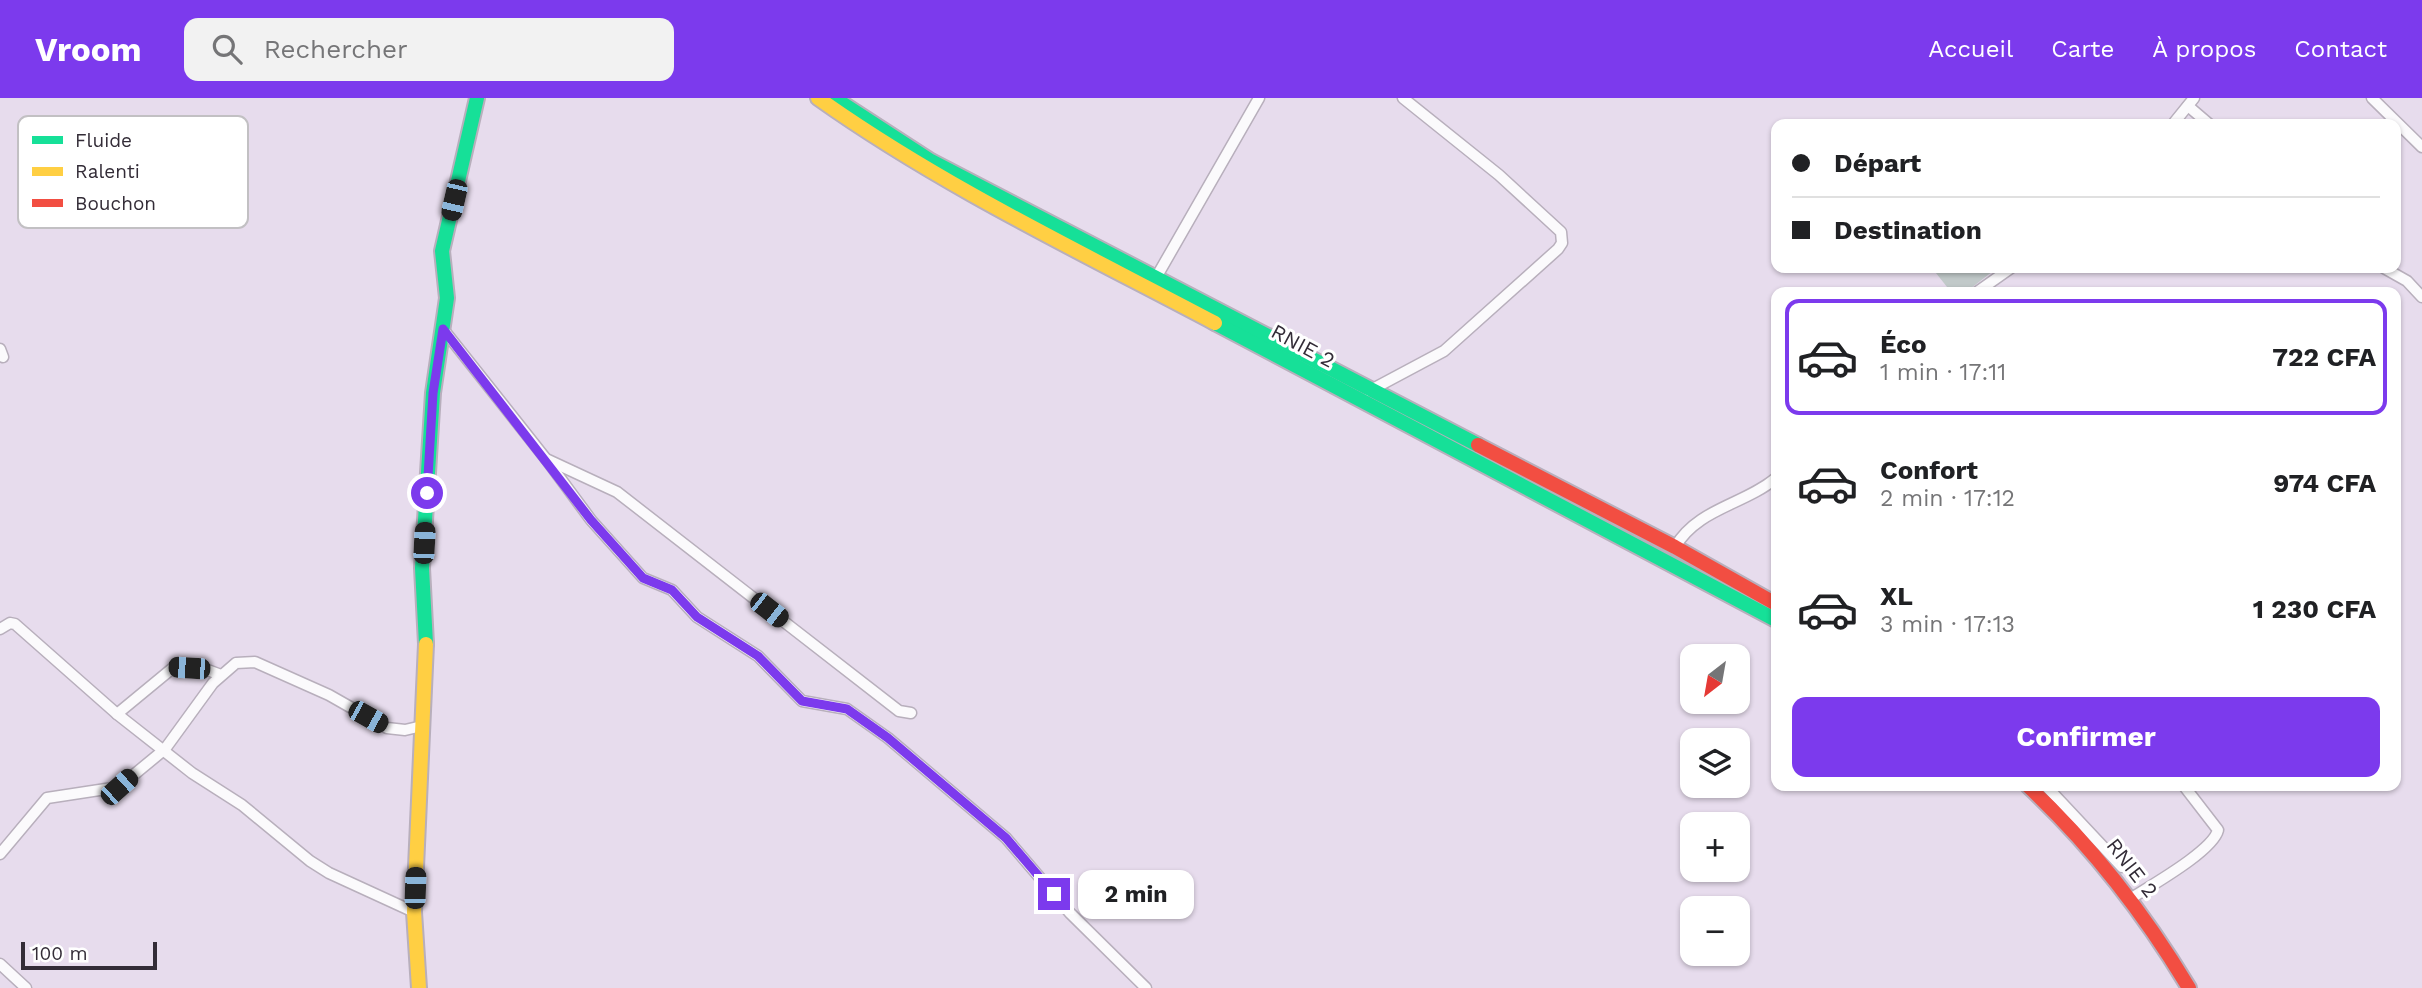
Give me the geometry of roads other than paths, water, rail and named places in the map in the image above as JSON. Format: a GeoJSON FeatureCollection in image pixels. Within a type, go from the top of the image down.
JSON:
{"type":"FeatureCollection","features":[{"type":"Feature","properties":{"kind":"main road"},"geometry":{"type":"LineString","coordinates":[[419,988],[414,912],[426,653],[422,569],[433,393],[447,298],[442,251],[477,98]]}},
{"type":"Feature","properties":{"kind":"main road","name":"RNIE 2"},"geometry":{"type":"LineString","coordinates":[[818,98],[905,157],[1153,284],[1356,398],[1771,617]]}},
{"type":"Feature","properties":{"kind":"main road"},"geometry":{"type":"LineString","coordinates":[[834,98],[931,161],[1153,284],[1372,389],[1675,547],[1771,601]]}},
{"type":"Feature","properties":{"kind":"main road","name":"RNIE 2"},"geometry":{"type":"LineString","coordinates":[[2034,791],[2067,821],[2130,899],[2189,988]]}},
{"type":"Feature","properties":{"kind":"street"},"geometry":{"type":"LineString","coordinates":[[1153,284],[1259,98]]}},
{"type":"Feature","properties":{"kind":"street"},"geometry":{"type":"LineString","coordinates":[[1356,398],[1444,351],[1558,249],[1563,238],[1561,232],[1499,174],[1403,98]]}},
{"type":"Feature","properties":{"kind":"street"},"geometry":{"type":"LineString","coordinates":[[2372,98],[2393,119]]}},
{"type":"Feature","properties":{"kind":"street"},"geometry":{"type":"LineString","coordinates":[[2177,119],[2191,102],[2205,119]]}},
{"type":"Feature","properties":{"kind":"street"},"geometry":{"type":"LineString","coordinates":[[2401,126],[2422,147]]}},
{"type":"Feature","properties":{"kind":"street"},"geometry":{"type":"LineString","coordinates":[[1984,287],[2004,273]]}},
{"type":"Feature","properties":{"kind":"street"},"geometry":{"type":"LineString","coordinates":[[2393,273],[2407,281],[2422,297]]}},
{"type":"Feature","properties":{"kind":"street"},"geometry":{"type":"LineString","coordinates":[[443,329],[591,520],[643,578],[672,590],[697,617],[758,656],[802,701],[847,709],[888,738],[1006,838],[1070,913],[1146,988]]}},
{"type":"Feature","properties":{"kind":"street"},"geometry":{"type":"LineString","coordinates":[[546,459],[617,492],[899,711],[911,713]]}},
{"type":"Feature","properties":{"kind":"street"},"geometry":{"type":"LineString","coordinates":[[1675,547],[1687,531],[1709,514],[1755,494],[1771,482]]}},
{"type":"Feature","properties":{"kind":"street"},"geometry":{"type":"LineString","coordinates":[[0,629],[10,623],[15,624],[117,714],[192,772],[242,805],[310,861],[329,873],[414,912]]}},
{"type":"Feature","properties":{"kind":"street"},"geometry":{"type":"LineString","coordinates":[[0,854],[47,798],[119,787],[165,749],[221,675],[236,663],[255,662],[329,695],[387,728],[405,730],[422,726]]}},
{"type":"Feature","properties":{"kind":"street"},"geometry":{"type":"LineString","coordinates":[[117,714],[174,667],[205,669],[221,675]]}},
{"type":"Feature","properties":{"kind":"street"},"geometry":{"type":"LineString","coordinates":[[2051,791],[2122,867]]}},
{"type":"Feature","properties":{"kind":"street"},"geometry":{"type":"LineString","coordinates":[[2130,899],[2204,849],[2217,836],[2218,830],[2188,791]]}},
{"type":"Feature","properties":{"kind":"street"},"geometry":{"type":"LineString","coordinates":[[0,964],[26,988]]}}]}
